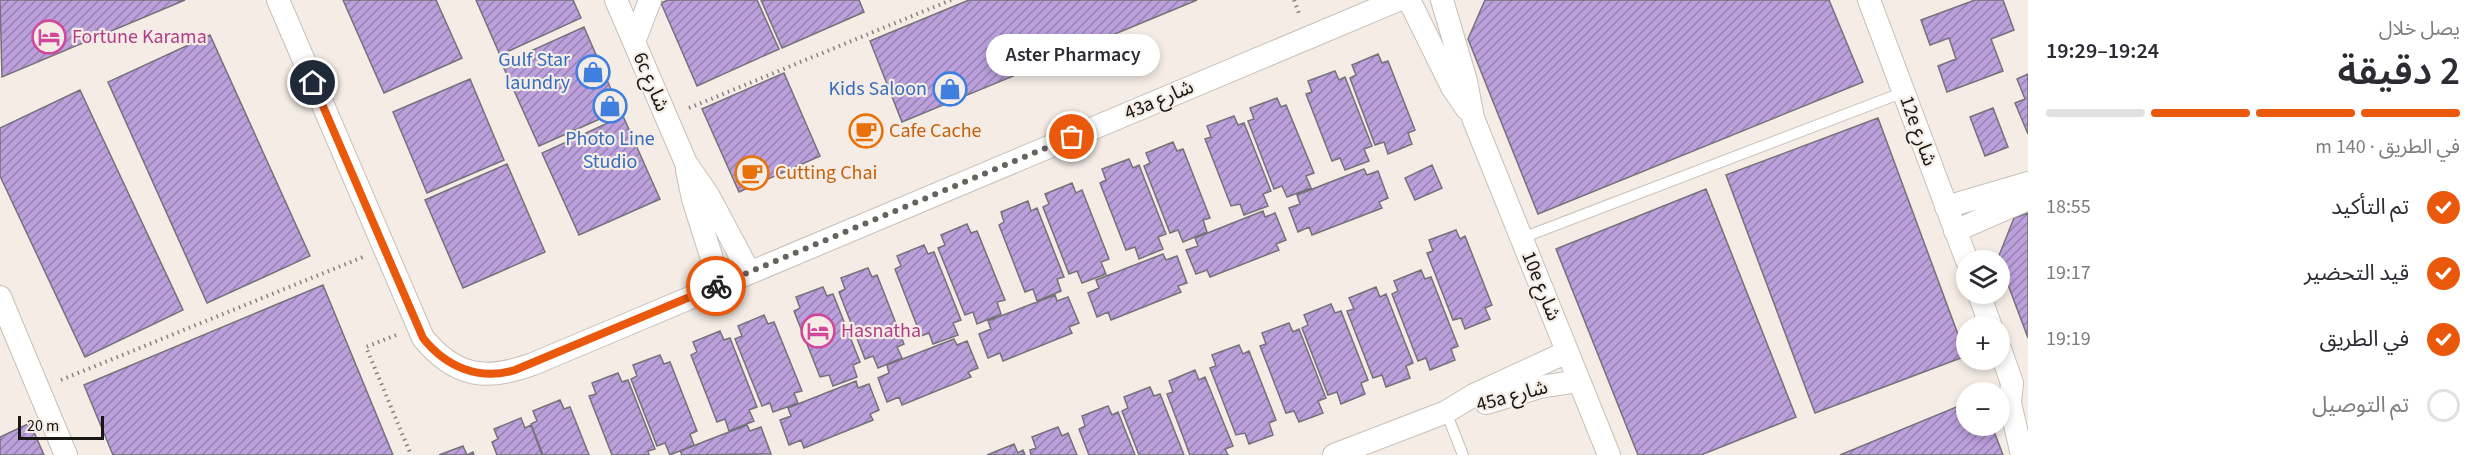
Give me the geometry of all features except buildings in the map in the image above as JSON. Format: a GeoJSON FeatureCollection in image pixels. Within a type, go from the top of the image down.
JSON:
{"type":"FeatureCollection","features":[{"type":"Feature","properties":{"kind":"street","name":"43a شارع"},"geometry":{"type":"LineString","coordinates":[[278,0],[417,326],[431,349],[453,364],[477,374],[502,374],[515,370],[1398,0]]}},
{"type":"Feature","properties":{"kind":"street","name":"6c شارع"},"geometry":{"type":"LineString","coordinates":[[616,0],[686,163],[708,195],[749,272]]}},
{"type":"Feature","properties":{"kind":"street"},"geometry":{"type":"LineString","coordinates":[[634,42],[650,0]]}},
{"type":"Feature","properties":{"kind":"street","name":"10e شارع"},"geometry":{"type":"LineString","coordinates":[[1409,0],[1452,87],[1473,118]]}},
{"type":"Feature","properties":{"kind":"street","name":"10e شارع"},"geometry":{"type":"LineString","coordinates":[[1442,0],[1466,81],[1473,118],[1609,455]]}},
{"type":"Feature","properties":{"kind":"street","name":"12e شارع"},"geometry":{"type":"LineString","coordinates":[[1869,0],[1963,250]]}},
{"type":"Feature","properties":{"kind":"street","name":"6c شارع"},"geometry":{"type":"LineString","coordinates":[[686,163],[693,199],[720,284]]}},
{"type":"Feature","properties":{"kind":"street"},"geometry":{"type":"LineString","coordinates":[[1946,207],[2028,183]]}},
{"type":"Feature","properties":{"kind":"street"},"geometry":{"type":"LineString","coordinates":[[1956,231],[2028,199]]}},
{"type":"Feature","properties":{"kind":"street"},"geometry":{"type":"LineString","coordinates":[[0,297],[66,455]]}},
{"type":"Feature","properties":{"kind":"street","name":"45a شارع"},"geometry":{"type":"LineString","coordinates":[[1334,455],[1446,412],[1483,391],[1567,352]]}},
{"type":"Feature","properties":{"kind":"street"},"geometry":{"type":"LineString","coordinates":[[2010,369],[2020,389],[2010,403],[2022,455]]}},
{"type":"Feature","properties":{"kind":"street","name":"45a شارع"},"geometry":{"type":"LineString","coordinates":[[1446,412],[1478,406],[1540,387],[1579,381]]}},
{"type":"Feature","properties":{"kind":"lane"},"geometry":{"type":"LineString","coordinates":[[1522,238],[1904,92]]}},
{"type":"Feature","properties":{"kind":"lane"},"geometry":{"type":"LineString","coordinates":[[1446,412],[1463,455]]}},
{"type":"Feature","properties":{"kind":"path"},"geometry":{"type":"LineString","coordinates":[[666,118],[951,0]]}},
{"type":"Feature","properties":{"kind":"path"},"geometry":{"type":"LineString","coordinates":[[38,389],[384,248]]}},
{"type":"Feature","properties":{"kind":"path"},"geometry":{"type":"LineString","coordinates":[[411,455],[366,347],[417,326]]}},
{"type":"Feature","properties":{"kind":"way so far"},"geometry":{"type":"LineString","coordinates":[[716,286],[1072,137]]}},
{"type":"Feature","properties":{"kind":"place","name":"Fortune Karama"},"geometry":{"type":"Point","coordinates":[49,37]}},
{"type":"Feature","properties":{"kind":"place","name":"Gulf Star laundry"},"geometry":{"type":"Point","coordinates":[593,72]}},
{"type":"Feature","properties":{"kind":"place","name":"Kids Saloon"},"geometry":{"type":"Point","coordinates":[950,89]}},
{"type":"Feature","properties":{"kind":"place","name":"Photo Line Studio"},"geometry":{"type":"Point","coordinates":[610,106]}},
{"type":"Feature","properties":{"kind":"place","name":"Cafe Cache"},"geometry":{"type":"Point","coordinates":[866,131]}},
{"type":"Feature","properties":{"kind":"place","name":"Aster Pharmacy"},"geometry":{"type":"Point","coordinates":[1072,137]}},
{"type":"Feature","properties":{"kind":"place","name":"Cutting Chai"},"geometry":{"type":"Point","coordinates":[752,173]}},
{"type":"Feature","properties":{"kind":"place","name":"Hasnatha"},"geometry":{"type":"Point","coordinates":[818,331]}},
{"type":"Feature","properties":{"kind":"route"},"geometry":{"type":"LineString","coordinates":[[313,83],[423,338],[441,357],[465,370],[477,374],[502,374],[533,364],[716,286]]}}]}
